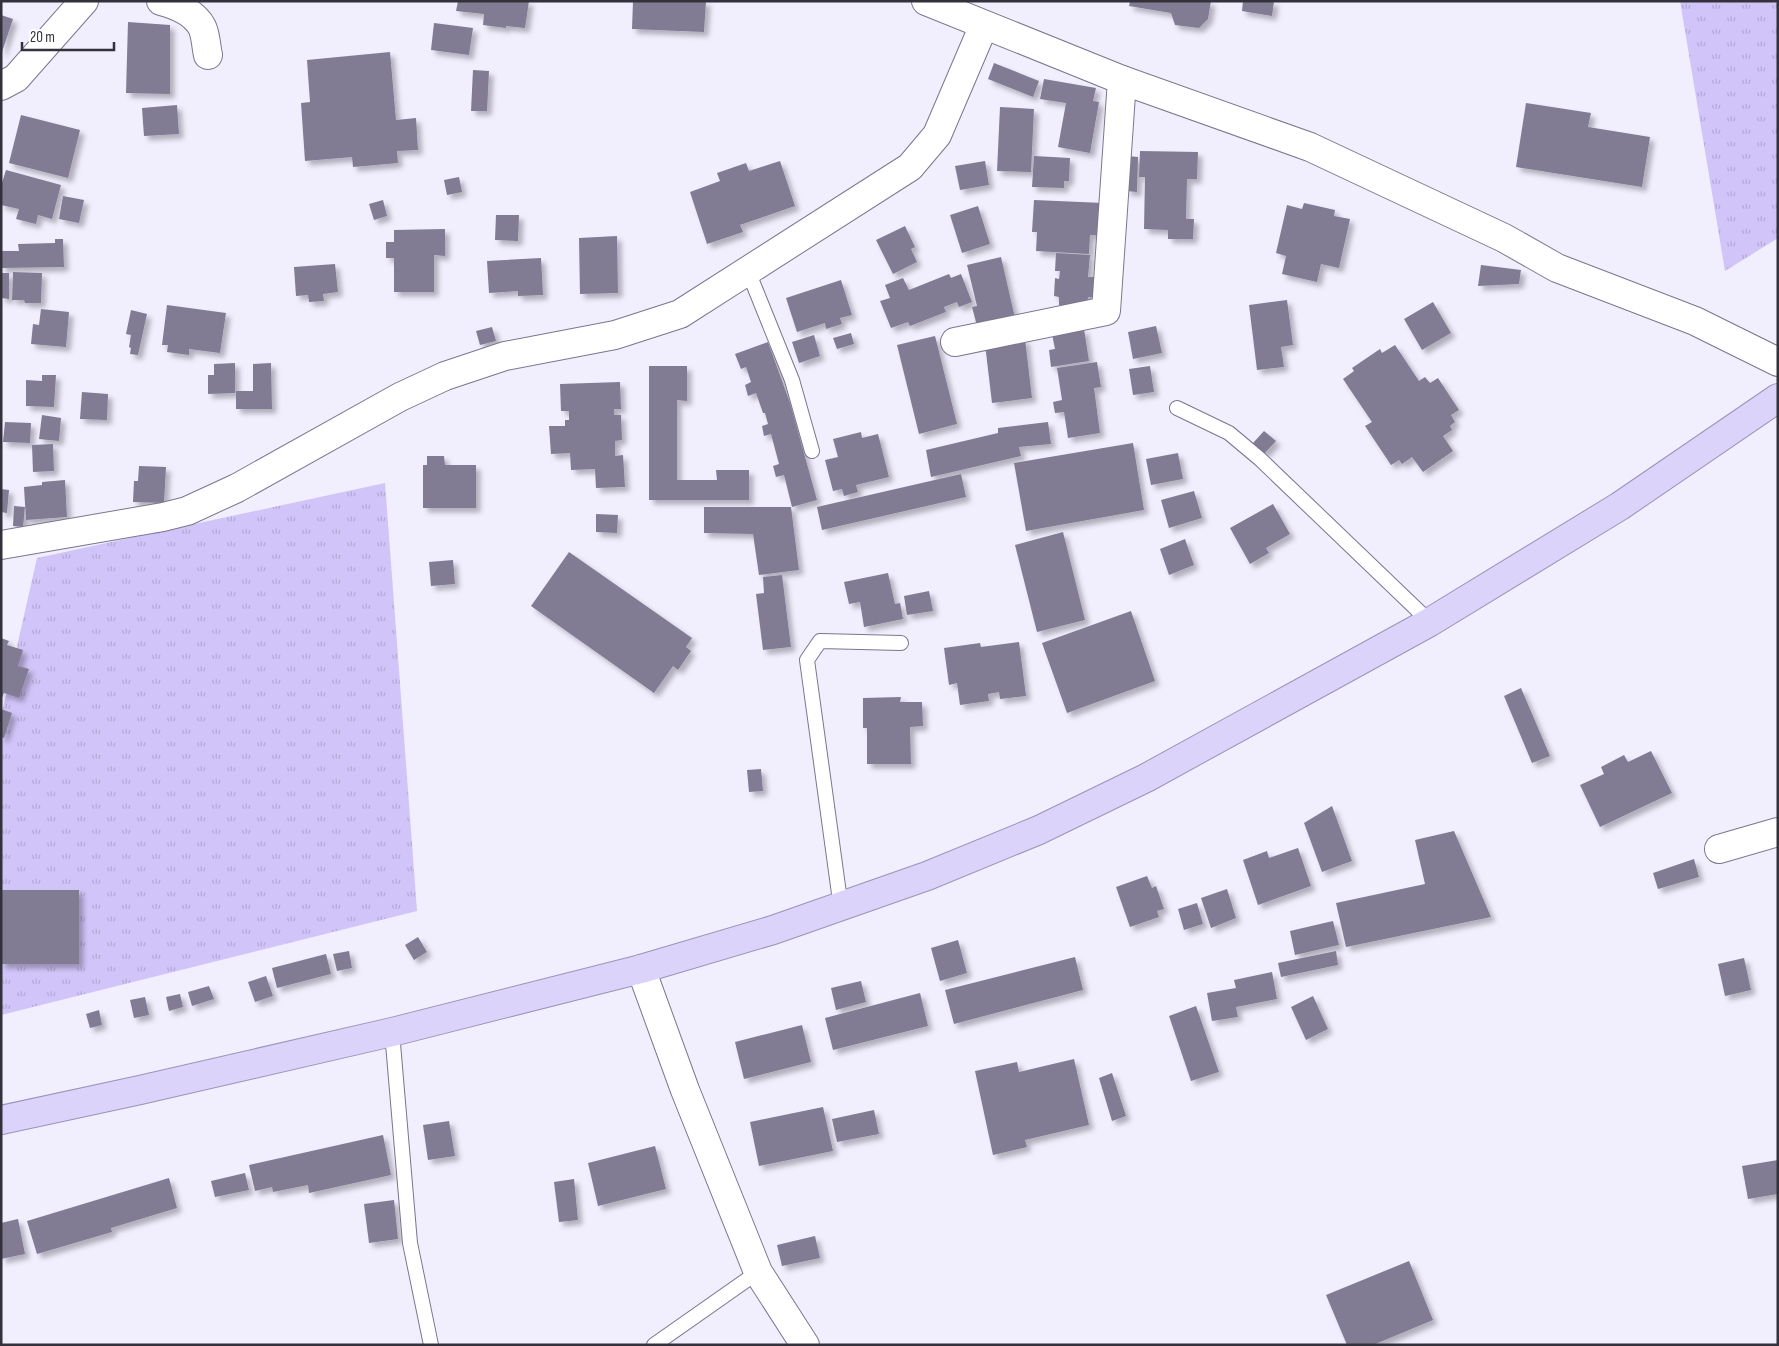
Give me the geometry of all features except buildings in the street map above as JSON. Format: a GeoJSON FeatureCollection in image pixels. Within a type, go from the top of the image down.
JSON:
{"type":"FeatureCollection","features":[{"type":"Feature","properties":{"kind":"highway"},"geometry":{"type":"LineString","coordinates":[[1,1120],[392,1032],[641,969],[774,930],[841,908],[927,876],[1030,833],[1137,782],[1430,622],[1620,506],[1778,398]]}},
{"type":"Feature","properties":{"kind":"street"},"geometry":{"type":"LineString","coordinates":[[1,86],[16,78],[84,1]]}},
{"type":"Feature","properties":{"kind":"street"},"geometry":{"type":"LineString","coordinates":[[161,1],[190,13],[202,27],[208,55]]}},
{"type":"Feature","properties":{"kind":"street"},"geometry":{"type":"LineString","coordinates":[[926,1],[1122,80],[1310,147],[1504,238],[1558,268],[1695,321],[1778,362]]}},
{"type":"Feature","properties":{"kind":"street"},"geometry":{"type":"LineString","coordinates":[[1,545],[163,517],[187,511],[237,488],[400,397],[445,376],[505,356],[616,335],[680,314],[910,167],[937,135],[984,25]]}},
{"type":"Feature","properties":{"kind":"street"},"geometry":{"type":"LineString","coordinates":[[955,342],[1106,311],[1122,80]]}},
{"type":"Feature","properties":{"kind":"street"},"geometry":{"type":"LineString","coordinates":[[1718,849],[1778,832]]}},
{"type":"Feature","properties":{"kind":"street"},"geometry":{"type":"LineString","coordinates":[[641,969],[685,1090],[758,1272],[805,1345]]}},
{"type":"Feature","properties":{"kind":"lane"},"geometry":{"type":"LineString","coordinates":[[748,271],[792,380],[812,452]]}},
{"type":"Feature","properties":{"kind":"lane"},"geometry":{"type":"LineString","coordinates":[[1177,408],[1229,433],[1260,458],[1430,622]]}},
{"type":"Feature","properties":{"kind":"lane"},"geometry":{"type":"LineString","coordinates":[[841,908],[807,660],[820,641],[901,643]]}},
{"type":"Feature","properties":{"kind":"lane"},"geometry":{"type":"LineString","coordinates":[[392,1032],[410,1243],[431,1345]]}},
{"type":"Feature","properties":{"kind":"lane"},"geometry":{"type":"LineString","coordinates":[[654,1345],[758,1272]]}},
{"type":"Feature","properties":{"kind":"green space"},"geometry":{"type":"Polygon","coordinates":[[[1680,1],[1778,1],[1778,238],[1725,271],[1680,1]]]}},
{"type":"Feature","properties":{"kind":"green space"},"geometry":{"type":"Polygon","coordinates":[[[385,483],[417,911],[1,1015],[1,717],[37,558],[385,483]]]}}]}
